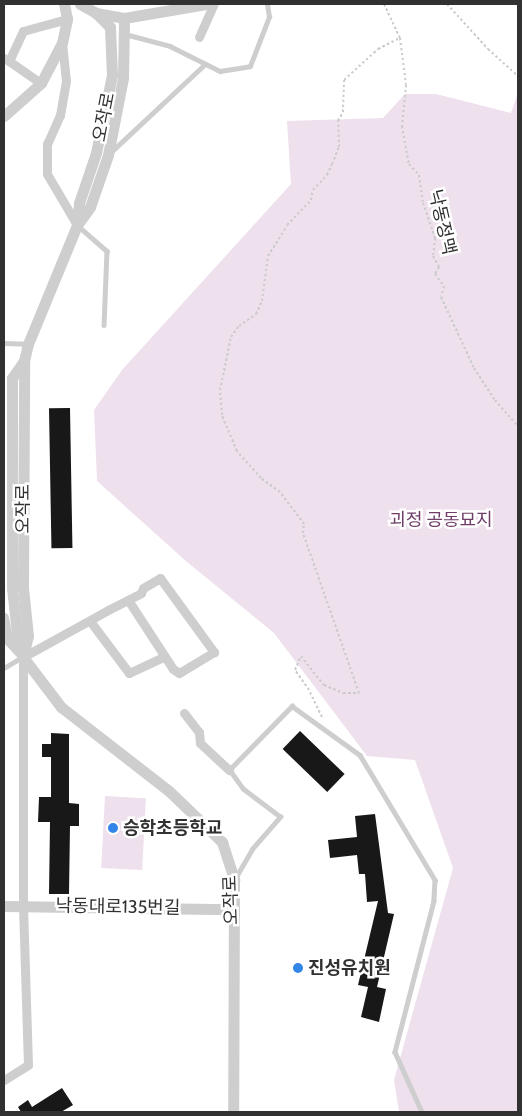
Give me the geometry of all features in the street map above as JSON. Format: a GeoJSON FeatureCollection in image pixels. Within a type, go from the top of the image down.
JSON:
{"type":"FeatureCollection","features":[{"type":"Feature","properties":{"kind":"street"},"geometry":{"type":"LineString","coordinates":[[4,116],[41,83],[62,43],[67,19],[64,4]]}},
{"type":"Feature","properties":{"kind":"street"},"geometry":{"type":"LineString","coordinates":[[80,4],[96,13],[124,18],[206,4]]}},
{"type":"Feature","properties":{"kind":"street"},"geometry":{"type":"LineString","coordinates":[[199,37],[214,4]]}},
{"type":"Feature","properties":{"kind":"street","name":"오작로"},"geometry":{"type":"LineString","coordinates":[[77,225],[79,203],[96,153],[112,76],[110,27],[96,13]]}},
{"type":"Feature","properties":{"kind":"street","name":"오작로"},"geometry":{"type":"LineString","coordinates":[[124,18],[123,78],[108,155],[90,207],[77,225],[28,344],[24,361],[23,588],[28,636],[23,657],[61,707],[169,791],[207,824],[222,842],[234,880],[232,909],[233,1112]]}},
{"type":"Feature","properties":{"kind":"street"},"geometry":{"type":"LineString","coordinates":[[41,83],[6,59],[23,31],[67,19]]}},
{"type":"Feature","properties":{"kind":"street"},"geometry":{"type":"LineString","coordinates":[[62,43],[66,81],[60,115],[48,144],[47,174],[77,225]]}},
{"type":"Feature","properties":{"kind":"street"},"geometry":{"type":"LineString","coordinates":[[23,657],[128,600],[160,578],[214,652],[179,673],[163,657],[128,600]]}},
{"type":"Feature","properties":{"kind":"street"},"geometry":{"type":"LineString","coordinates":[[4,617],[9,642],[23,657],[23,906],[28,1065],[4,1080]]}},
{"type":"Feature","properties":{"kind":"street"},"geometry":{"type":"LineString","coordinates":[[90,621],[129,673],[163,657]]}},
{"type":"Feature","properties":{"kind":"street"},"geometry":{"type":"LineString","coordinates":[[184,713],[199,732],[200,743],[229,770]]}},
{"type":"Feature","properties":{"kind":"street","name":"낙동대로135번길"},"geometry":{"type":"LineString","coordinates":[[4,906],[232,909]]}},
{"type":"Feature","properties":{"kind":"lane"},"geometry":{"type":"LineString","coordinates":[[124,34],[170,46],[220,71],[250,66],[269,17],[268,4]]}},
{"type":"Feature","properties":{"kind":"lane"},"geometry":{"type":"LineString","coordinates":[[108,155],[121,147],[135,127],[205,64]]}},
{"type":"Feature","properties":{"kind":"lane"},"geometry":{"type":"LineString","coordinates":[[77,225],[107,251],[104,325]]}},
{"type":"Feature","properties":{"kind":"lane"},"geometry":{"type":"LineString","coordinates":[[4,343],[28,344]]}},
{"type":"Feature","properties":{"kind":"lane"},"geometry":{"type":"LineString","coordinates":[[4,668],[23,657]]}},
{"type":"Feature","properties":{"kind":"lane"},"geometry":{"type":"LineString","coordinates":[[234,880],[252,849],[280,817],[243,789],[229,770],[292,706],[360,755],[435,880],[434,901],[395,1052],[422,1112]]}},
{"type":"Feature","properties":{"kind":"path","name":"낙동정맥"},"geometry":{"type":"LineString","coordinates":[[384,4],[400,38],[406,85],[402,126],[409,164],[419,175],[423,203],[435,238],[433,256],[440,266],[435,274],[444,286],[441,297],[474,368],[495,400],[518,426]]}},
{"type":"Feature","properties":{"kind":"path"},"geometry":{"type":"LineString","coordinates":[[446,4],[488,49],[518,76]]}},
{"type":"Feature","properties":{"kind":"path"},"geometry":{"type":"LineString","coordinates":[[334,738],[294,670],[301,656],[324,685],[344,693],[358,692],[303,533],[304,524],[280,492],[261,478],[237,451],[222,415],[220,390],[231,337],[256,314],[262,301],[268,256],[287,225],[311,200],[313,190],[327,175],[339,147],[338,121],[343,112],[344,80],[378,49],[400,38]]}},
{"type":"Feature","properties":{"kind":"green space","name":"괴정 공동묘지"},"geometry":{"type":"Polygon","coordinates":[[[518,92],[518,1112],[399,1112],[394,1080],[453,868],[415,760],[367,756],[274,633],[187,562],[97,481],[94,410],[122,370],[291,184],[287,121],[383,118],[405,94],[436,94],[511,113],[518,92]]]}},
{"type":"Feature","properties":{"kind":"green space"},"geometry":{"type":"Polygon","coordinates":[[[105,796],[146,798],[142,870],[101,868],[105,796]]]}},
{"type":"Feature","properties":{"kind":"building"},"geometry":{"type":"Polygon","coordinates":[[[49,408],[70,408],[72,548],[51,548],[49,408]]]}},
{"type":"Feature","properties":{"kind":"building"},"geometry":{"type":"Polygon","coordinates":[[[300,731],[345,774],[327,792],[283,749],[300,731]]]}},
{"type":"Feature","properties":{"kind":"building"},"geometry":{"type":"Polygon","coordinates":[[[51,733],[69,734],[69,803],[79,804],[79,826],[70,826],[69,894],[49,894],[50,822],[38,822],[39,797],[51,797],[51,757],[42,757],[42,744],[51,744],[51,733]]]}},
{"type":"Feature","properties":{"kind":"building"},"geometry":{"type":"Polygon","coordinates":[[[375,814],[388,913],[394,914],[377,987],[386,989],[379,1022],[361,1017],[368,987],[358,985],[378,901],[367,902],[365,874],[359,874],[357,855],[330,858],[328,840],[357,837],[355,816],[375,814]]]}},
{"type":"Feature","properties":{"kind":"building"},"geometry":{"type":"Polygon","coordinates":[[[62,1088],[73,1105],[61,1112],[21,1112],[18,1107],[28,1100],[32,1107],[62,1088]]]}},
{"type":"Feature","properties":{"kind":"place","name":"승학초등학교"},"geometry":{"type":"Point","coordinates":[113,828]}},
{"type":"Feature","properties":{"kind":"place","name":"진성유치원"},"geometry":{"type":"Point","coordinates":[298,968]}}]}
